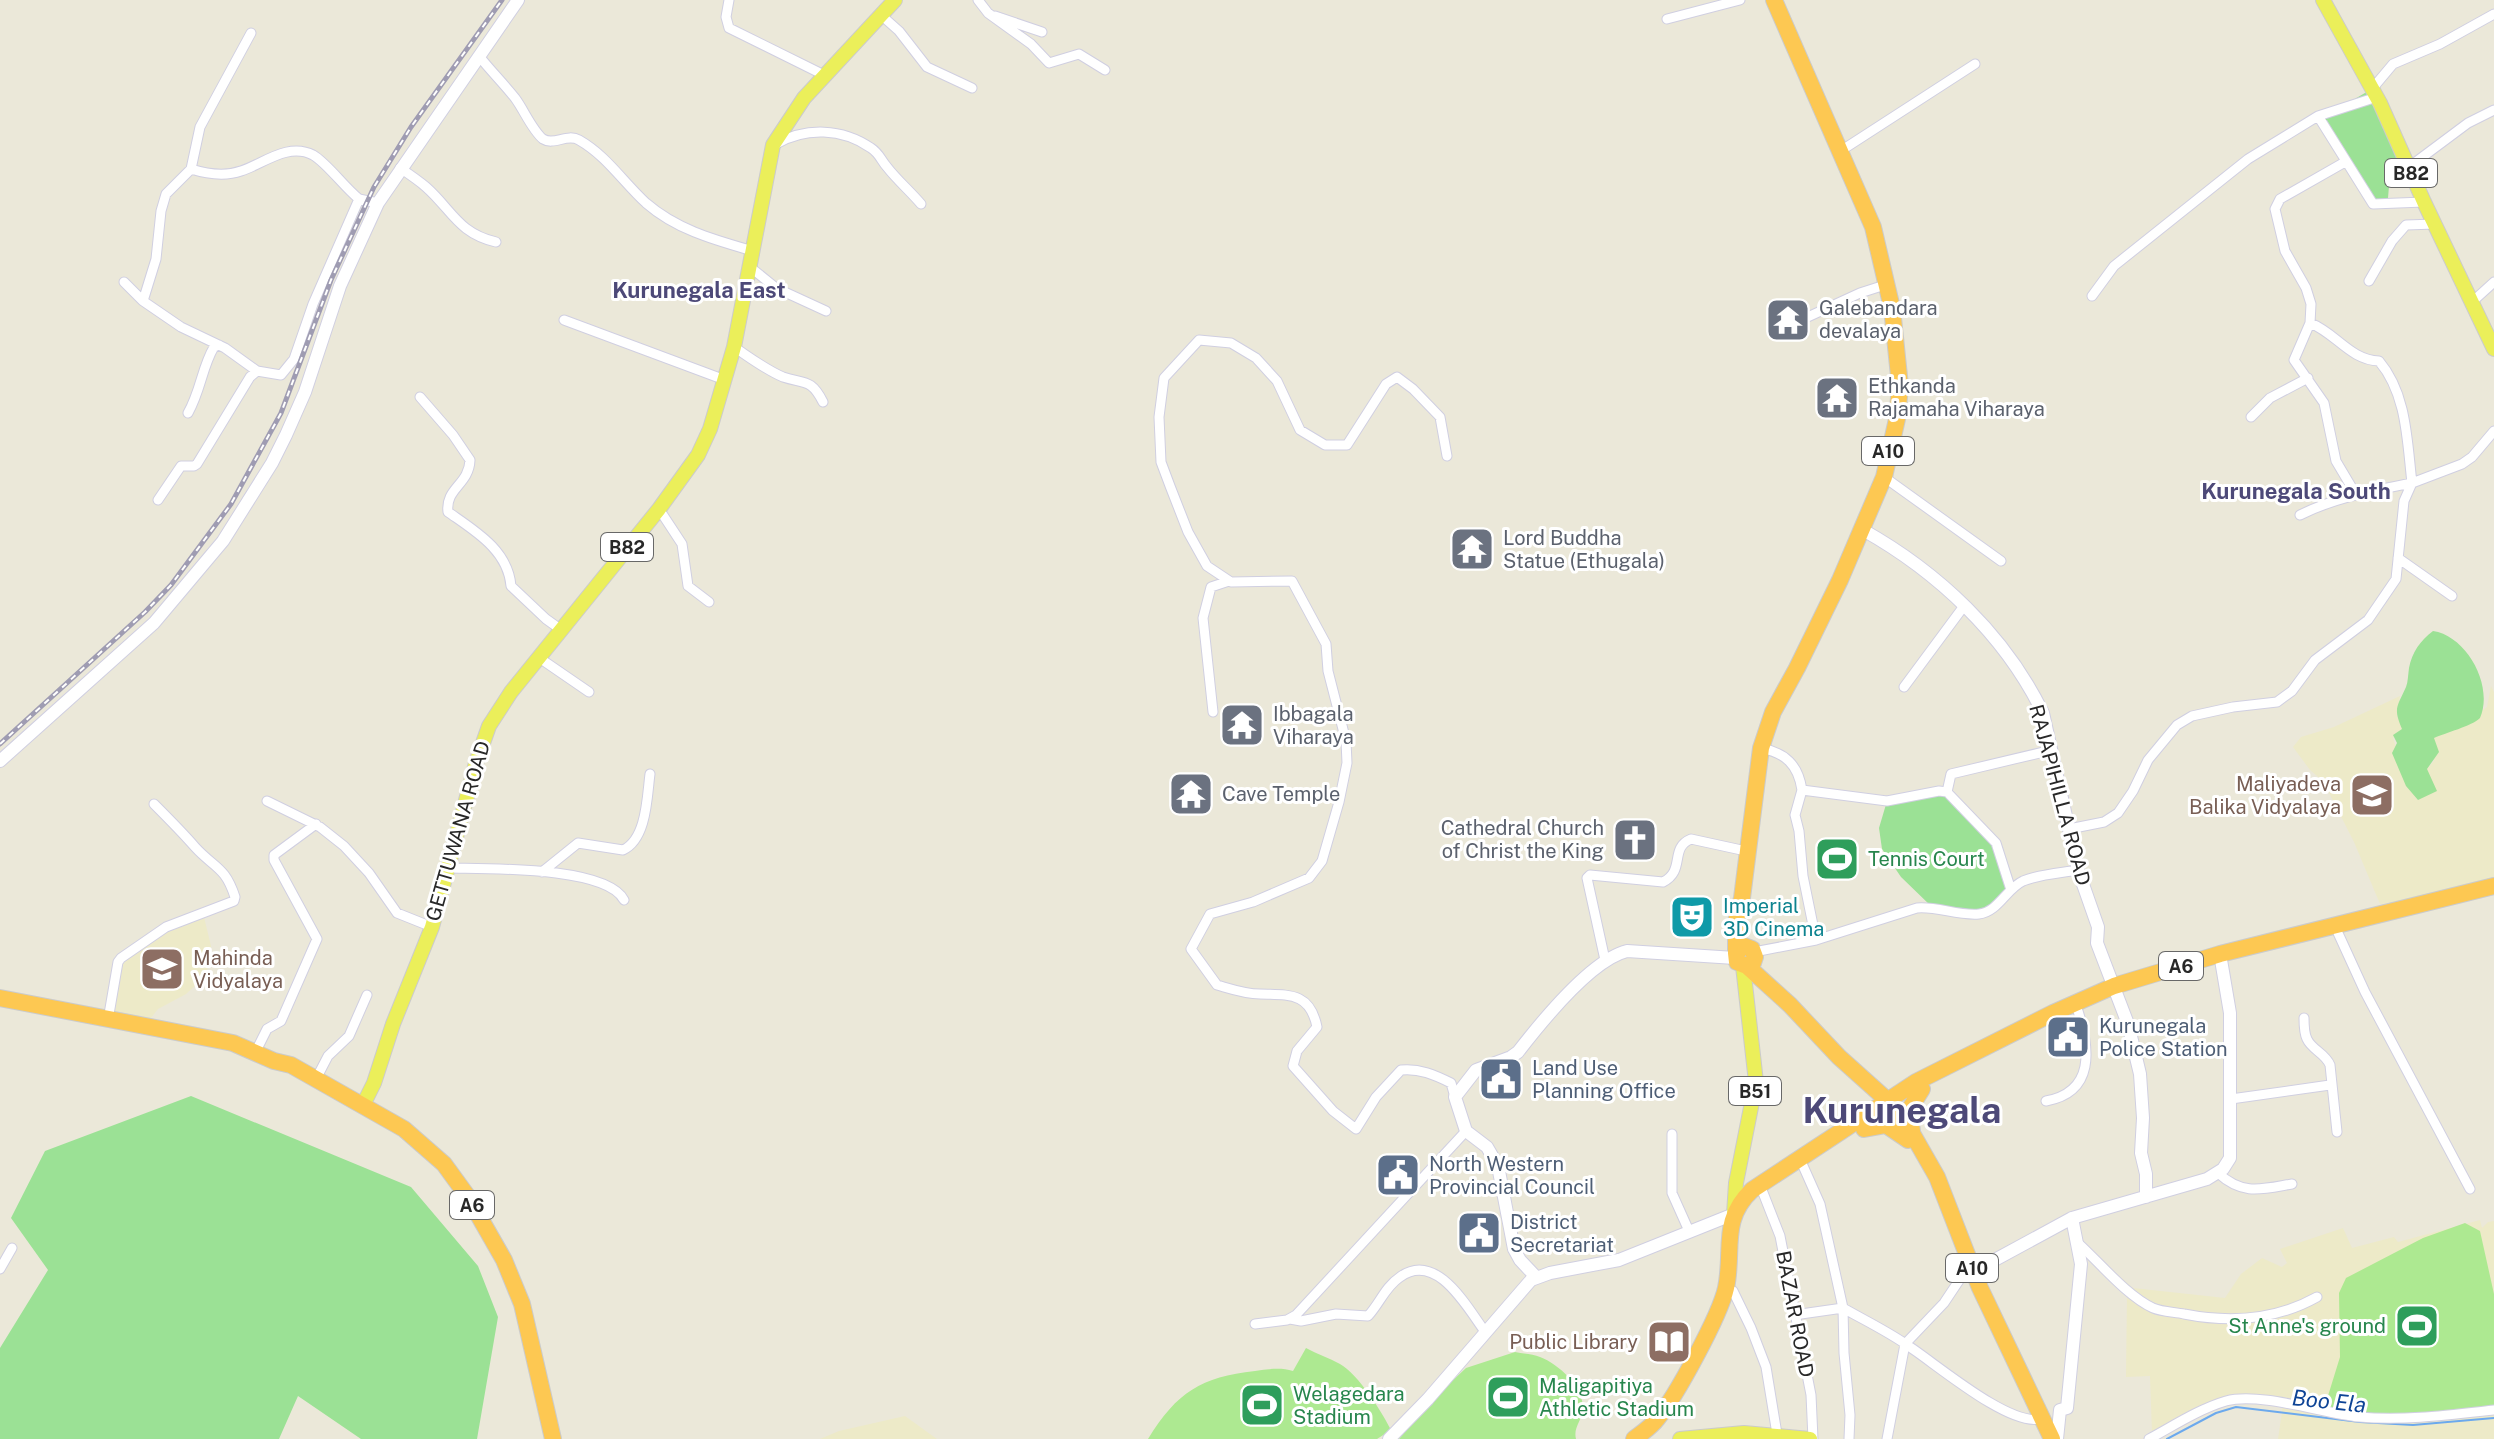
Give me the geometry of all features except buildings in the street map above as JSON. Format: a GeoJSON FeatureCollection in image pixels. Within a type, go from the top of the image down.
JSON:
{"type":"FeatureCollection","features":[{"type":"Feature","properties":{"kind":"highway","name":"A10"},"geometry":{"type":"LineString","coordinates":[[1774,0],[1873,227],[1888,284],[1900,386],[1897,419],[1884,477],[1863,530],[1773,712],[1761,748],[1742,898],[1735,929],[1746,957],[1861,1076],[1910,1138],[2044,1439]]}},
{"type":"Feature","properties":{"kind":"highway","name":"A6"},"geometry":{"type":"LineString","coordinates":[[1734,1214],[1745,1196],[1762,1189],[1919,1086],[2053,1013],[2221,958],[2494,886]]}},
{"type":"Feature","properties":{"kind":"highway","name":"A6"},"geometry":{"type":"LineString","coordinates":[[2221,958],[2494,896]]}},
{"type":"Feature","properties":{"kind":"highway","name":"A6"},"geometry":{"type":"LineString","coordinates":[[1919,1086],[2116,991]]}},
{"type":"Feature","properties":{"kind":"highway","name":"A6"},"geometry":{"type":"LineString","coordinates":[[0,998],[233,1043],[404,1129],[435,1155],[468,1197],[504,1260],[522,1304],[553,1439]]}},
{"type":"Feature","properties":{"kind":"highway","name":"A6"},"geometry":{"type":"LineString","coordinates":[[274,1061],[291,1065],[316,1079],[406,1140],[426,1156],[461,1201],[490,1251],[512,1302],[543,1439]]}},
{"type":"Feature","properties":{"kind":"highway"},"geometry":{"type":"LineString","coordinates":[[1861,1076],[1890,1088],[1919,1086],[1909,1110],[1910,1138]]}},
{"type":"Feature","properties":{"kind":"highway"},"geometry":{"type":"LineString","coordinates":[[1861,1076],[1866,1095],[1862,1125],[1886,1125],[1910,1138]]}},
{"type":"Feature","properties":{"kind":"highway","name":"A6"},"geometry":{"type":"LineString","coordinates":[[1649,1439],[1683,1393],[1726,1310],[1737,1271],[1739,1221],[1762,1189]]}},
{"type":"Feature","properties":{"kind":"highway"},"geometry":{"type":"LineString","coordinates":[[1634,1439],[1651,1426],[1664,1409],[1719,1308],[1727,1281],[1729,1229],[1734,1214]]}},
{"type":"Feature","properties":{"kind":"highway","name":"A10"},"geometry":{"type":"LineString","coordinates":[[2036,1420],[2054,1439]]}},
{"type":"Feature","properties":{"kind":"main road","name":"GETTUWANA ROAD"},"geometry":{"type":"LineString","coordinates":[[361,1108],[374,1083],[393,1024],[432,927],[485,735],[497,711],[683,479],[705,442],[734,347],[773,145],[791,115],[824,75],[895,0]]}},
{"type":"Feature","properties":{"kind":"main road","name":"B82"},"geometry":{"type":"LineString","coordinates":[[2323,0],[2375,93],[2494,349]]}},
{"type":"Feature","properties":{"kind":"main road","name":"B51"},"geometry":{"type":"LineString","coordinates":[[1734,1214],[1736,1183],[1756,1082],[1746,957]]}},
{"type":"Feature","properties":{"kind":"main road"},"geometry":{"type":"LineString","coordinates":[[1680,1439],[1725,1434],[1777,1434],[1811,1439]]}},
{"type":"Feature","properties":{"kind":"street"},"geometry":{"type":"LineString","coordinates":[[0,761],[148,629],[223,541],[286,435],[305,392],[340,286],[378,203],[518,0]]}},
{"type":"Feature","properties":{"kind":"street"},"geometry":{"type":"LineString","coordinates":[[729,0],[726,17],[729,28],[824,75]]}},
{"type":"Feature","properties":{"kind":"street"},"geometry":{"type":"LineString","coordinates":[[978,0],[1049,63],[1079,54],[1105,70]]}},
{"type":"Feature","properties":{"kind":"street"},"geometry":{"type":"LineString","coordinates":[[1667,19],[1740,0]]}},
{"type":"Feature","properties":{"kind":"street"},"geometry":{"type":"LineString","coordinates":[[2092,296],[2114,266],[2248,159],[2318,116],[2375,93],[2393,64],[2440,44],[2494,14]]}},
{"type":"Feature","properties":{"kind":"street"},"geometry":{"type":"LineString","coordinates":[[881,15],[899,31],[927,67],[972,88]]}},
{"type":"Feature","properties":{"kind":"street"},"geometry":{"type":"LineString","coordinates":[[992,15],[1042,32]]}},
{"type":"Feature","properties":{"kind":"street"},"geometry":{"type":"LineString","coordinates":[[143,301],[156,259],[166,194],[191,169],[200,127],[251,33]]}},
{"type":"Feature","properties":{"kind":"street"},"geometry":{"type":"LineString","coordinates":[[479,56],[515,98],[541,137],[551,141],[574,137],[609,162],[645,203],[665,217],[690,231],[753,251]]}},
{"type":"Feature","properties":{"kind":"street"},"geometry":{"type":"LineString","coordinates":[[1839,152],[1975,64]]}},
{"type":"Feature","properties":{"kind":"street"},"geometry":{"type":"LineString","coordinates":[[2409,167],[2468,123],[2494,110]]}},
{"type":"Feature","properties":{"kind":"street"},"geometry":{"type":"LineString","coordinates":[[2318,116],[2373,204],[2424,202]]}},
{"type":"Feature","properties":{"kind":"street"},"geometry":{"type":"LineString","coordinates":[[773,145],[810,130],[858,141],[880,156],[885,166],[921,204]]}},
{"type":"Feature","properties":{"kind":"street"},"geometry":{"type":"LineString","coordinates":[[191,169],[224,175],[283,153],[304,152],[316,157],[341,185],[359,199],[378,203]]}},
{"type":"Feature","properties":{"kind":"street"},"geometry":{"type":"LineString","coordinates":[[2345,162],[2280,199],[2275,209],[2285,251],[2306,288],[2311,304],[2310,323],[2294,360],[2324,403],[2336,461],[2355,493]]}},
{"type":"Feature","properties":{"kind":"street"},"geometry":{"type":"LineString","coordinates":[[400,168],[426,187],[458,224],[483,239],[496,242]]}},
{"type":"Feature","properties":{"kind":"street"},"geometry":{"type":"LineString","coordinates":[[124,282],[143,301],[181,327],[219,345],[257,371],[281,375],[294,359],[313,304],[359,199]]}},
{"type":"Feature","properties":{"kind":"street"},"geometry":{"type":"LineString","coordinates":[[2369,281],[2392,241],[2406,225],[2435,224]]}},
{"type":"Feature","properties":{"kind":"street"},"geometry":{"type":"LineString","coordinates":[[750,267],[776,288],[826,311]]}},
{"type":"Feature","properties":{"kind":"street"},"geometry":{"type":"LineString","coordinates":[[2472,302],[2494,282]]}},
{"type":"Feature","properties":{"kind":"street"},"geometry":{"type":"LineString","coordinates":[[1799,321],[1860,293],[1888,284]]}},
{"type":"Feature","properties":{"kind":"street"},"geometry":{"type":"LineString","coordinates":[[564,320],[725,380]]}},
{"type":"Feature","properties":{"kind":"street"},"geometry":{"type":"LineString","coordinates":[[2069,829],[2104,822],[2118,813],[2148,760],[2177,725],[2192,716],[2277,702],[2292,691],[2315,660],[2368,620],[2396,579],[2404,501],[2412,483],[2401,405],[2389,372],[2379,361],[2356,356],[2319,326],[2310,323]]}},
{"type":"Feature","properties":{"kind":"street"},"geometry":{"type":"LineString","coordinates":[[1229,581],[1207,566],[1188,532],[1161,462],[1159,417],[1164,378],[1199,340],[1231,343],[1256,358],[1277,381],[1300,430],[1325,445],[1347,445],[1386,384],[1397,377],[1440,417],[1447,456]]}},
{"type":"Feature","properties":{"kind":"street"},"geometry":{"type":"LineString","coordinates":[[188,413],[199,393],[209,355],[219,345]]}},
{"type":"Feature","properties":{"kind":"street"},"geometry":{"type":"LineString","coordinates":[[734,347],[782,376],[803,380],[811,385],[823,402]]}},
{"type":"Feature","properties":{"kind":"street"},"geometry":{"type":"LineString","coordinates":[[158,500],[181,466],[197,464],[250,377],[257,371]]}},
{"type":"Feature","properties":{"kind":"street"},"geometry":{"type":"LineString","coordinates":[[2251,417],[2270,398],[2308,378]]}},
{"type":"Feature","properties":{"kind":"street"},"geometry":{"type":"LineString","coordinates":[[420,397],[470,460],[466,478],[451,493],[447,502],[448,512],[493,547],[510,571],[511,586],[560,629]]}},
{"type":"Feature","properties":{"kind":"street"},"geometry":{"type":"LineString","coordinates":[[2300,515],[2355,493],[2412,483],[2462,464],[2494,431]]}},
{"type":"Feature","properties":{"kind":"street"},"geometry":{"type":"LineString","coordinates":[[1884,477],[2001,561]]}},
{"type":"Feature","properties":{"kind":"street"},"geometry":{"type":"LineString","coordinates":[[659,509],[682,544],[688,586],[709,602]]}},
{"type":"Feature","properties":{"kind":"street","name":"RAJAPIHILLA ROAD"},"geometry":{"type":"LineString","coordinates":[[1863,530],[1896,549],[1995,636],[2031,689],[2043,713],[2078,870],[2098,927],[2097,943],[2116,991],[2140,1074],[2143,1118],[2141,1153],[2146,1174],[2146,1197]]}},
{"type":"Feature","properties":{"kind":"street"},"geometry":{"type":"LineString","coordinates":[[2398,558],[2452,596]]}},
{"type":"Feature","properties":{"kind":"street"},"geometry":{"type":"LineString","coordinates":[[1213,712],[1203,618],[1211,587],[1229,581],[1260,584],[1292,581],[1326,644],[1328,671],[1346,741],[1347,763],[1327,847],[1322,861],[1309,878],[1253,902],[1210,914],[1191,949],[1217,985],[1258,994],[1297,996],[1314,1010],[1317,1027],[1297,1051],[1293,1066],[1333,1111],[1356,1129],[1376,1097],[1401,1070],[1412,1069],[1451,1083],[1466,1131],[1487,1147],[1494,1157],[1501,1177],[1514,1249],[1536,1277]]}},
{"type":"Feature","properties":{"kind":"street"},"geometry":{"type":"LineString","coordinates":[[1904,687],[1964,606]]}},
{"type":"Feature","properties":{"kind":"street"},"geometry":{"type":"LineString","coordinates":[[538,657],[589,692]]}},
{"type":"Feature","properties":{"kind":"street"},"geometry":{"type":"LineString","coordinates":[[1761,748],[1780,753],[1799,774],[1802,790],[1795,815],[1816,940]]}},
{"type":"Feature","properties":{"kind":"street"},"geometry":{"type":"LineString","coordinates":[[1947,792],[1951,774],[2052,750]]}},
{"type":"Feature","properties":{"kind":"street"},"geometry":{"type":"LineString","coordinates":[[542,872],[578,843],[623,850],[629,847],[642,823],[650,774]]}},
{"type":"Feature","properties":{"kind":"street"},"geometry":{"type":"LineString","coordinates":[[1802,790],[1887,801],[1947,792],[1996,843],[2011,890]]}},
{"type":"Feature","properties":{"kind":"street"},"geometry":{"type":"LineString","coordinates":[[267,801],[316,824],[344,846],[369,873],[397,913],[432,927]]}},
{"type":"Feature","properties":{"kind":"street"},"geometry":{"type":"LineString","coordinates":[[108,1020],[118,962],[166,927],[224,906],[234,901],[235,897],[221,868],[195,847],[154,804]]}},
{"type":"Feature","properties":{"kind":"street"},"geometry":{"type":"LineString","coordinates":[[255,1053],[267,1029],[281,1021],[317,939],[274,855],[316,824]]}},
{"type":"Feature","properties":{"kind":"street"},"geometry":{"type":"LineString","coordinates":[[1605,960],[1587,878],[1590,875],[1663,882],[1672,877],[1677,867],[1679,848],[1691,839],[1746,851]]}},
{"type":"Feature","properties":{"kind":"street"},"geometry":{"type":"LineString","coordinates":[[449,868],[542,872],[589,878],[621,894],[624,900]]}},
{"type":"Feature","properties":{"kind":"street"},"geometry":{"type":"LineString","coordinates":[[1455,1097],[1476,1070],[1518,1052],[1583,977],[1613,954],[1627,951],[1746,957],[1816,940],[1917,908],[1932,907],[1979,914],[1997,905],[2022,882],[2078,870]]}},
{"type":"Feature","properties":{"kind":"street"},"geometry":{"type":"LineString","coordinates":[[2338,933],[2365,992],[2470,1189]]}},
{"type":"Feature","properties":{"kind":"street"},"geometry":{"type":"LineString","coordinates":[[1887,1439],[1905,1344],[1944,1303],[1960,1279],[2072,1218],[2193,1184],[2218,1173],[2230,1158],[2230,1013],[2221,958]]}},
{"type":"Feature","properties":{"kind":"street"},"geometry":{"type":"LineString","coordinates":[[316,1079],[328,1056],[349,1036],[367,995]]}},
{"type":"Feature","properties":{"kind":"street"},"geometry":{"type":"LineString","coordinates":[[2046,1101],[2061,1098],[2080,1082],[2086,1062],[2086,1036],[2078,1011]]}},
{"type":"Feature","properties":{"kind":"street"},"geometry":{"type":"LineString","coordinates":[[2304,1018],[2305,1037],[2328,1059],[2337,1132]]}},
{"type":"Feature","properties":{"kind":"street"},"geometry":{"type":"LineString","coordinates":[[2231,1099],[2330,1085]]}},
{"type":"Feature","properties":{"kind":"street"},"geometry":{"type":"LineString","coordinates":[[1290,1319],[1466,1131]]}},
{"type":"Feature","properties":{"kind":"street"},"geometry":{"type":"LineString","coordinates":[[1672,1134],[1672,1193],[1689,1231]]}},
{"type":"Feature","properties":{"kind":"street"},"geometry":{"type":"LineString","coordinates":[[1802,1163],[1820,1204],[1843,1308],[1849,1439]]}},
{"type":"Feature","properties":{"kind":"street"},"geometry":{"type":"LineString","coordinates":[[2218,1173],[2230,1184],[2250,1190],[2292,1184]]}},
{"type":"Feature","properties":{"kind":"street","name":"BAZAR ROAD"},"geometry":{"type":"LineString","coordinates":[[1762,1189],[1780,1236],[1811,1395],[1811,1439]]}},
{"type":"Feature","properties":{"kind":"street"},"geometry":{"type":"LineString","coordinates":[[1389,1439],[1428,1399],[1527,1283],[1536,1277],[1619,1260],[1734,1214]]}},
{"type":"Feature","properties":{"kind":"street"},"geometry":{"type":"LineString","coordinates":[[2054,1439],[2060,1410],[2067,1408],[2081,1264],[2072,1218]]}},
{"type":"Feature","properties":{"kind":"street"},"geometry":{"type":"LineString","coordinates":[[2078,1243],[2134,1295],[2154,1309],[2209,1319],[2257,1318],[2317,1297]]}},
{"type":"Feature","properties":{"kind":"street"},"geometry":{"type":"LineString","coordinates":[[0,1269],[12,1248]]}},
{"type":"Feature","properties":{"kind":"street"},"geometry":{"type":"LineString","coordinates":[[1255,1324],[1290,1319],[1301,1321],[1336,1314],[1368,1316],[1381,1302],[1384,1291],[1402,1274],[1417,1271],[1433,1272],[1454,1288],[1486,1333]]}},
{"type":"Feature","properties":{"kind":"street"},"geometry":{"type":"LineString","coordinates":[[1733,1291],[1766,1367],[1777,1434]]}},
{"type":"Feature","properties":{"kind":"street"},"geometry":{"type":"LineString","coordinates":[[1794,1315],[1843,1308],[1905,1344],[1997,1406],[2015,1416],[2036,1420]]}},
{"type":"Feature","properties":{"kind":"street"},"geometry":{"type":"LineString","coordinates":[[2149,1439],[2226,1401],[2240,1399],[2266,1400],[2372,1418],[2425,1417],[2494,1410]]}},
{"type":"Feature","properties":{"kind":"shaded area","name":"Maliyadeva Balika Vidyalaya"},"geometry":{"type":"Polygon","coordinates":[[[2491,686],[2494,692],[2494,881],[2417,900],[2380,904],[2354,842],[2323,781],[2310,770],[2293,747],[2301,737],[2334,727],[2400,696],[2397,716],[2403,729],[2393,738],[2410,788],[2419,800],[2427,769],[2434,761],[2433,738],[2455,729],[2487,707],[2491,686]]]}},
{"type":"Feature","properties":{"kind":"shaded area","name":"Mahinda Vidyalaya"},"geometry":{"type":"Polygon","coordinates":[[[203,913],[211,946],[210,965],[197,984],[186,994],[158,1009],[143,1028],[108,1020],[118,962],[155,933],[203,913]]]}},
{"type":"Feature","properties":{"kind":"shaded area"},"geometry":{"type":"Polygon","coordinates":[[[2480,1220],[2482,1228],[2494,1221],[2494,1439],[2278,1439],[2283,1405],[2393,1419],[2479,1411],[2384,1416],[2240,1397],[2221,1399],[2152,1432],[2150,1376],[2126,1377],[2127,1293],[2080,1251],[2080,1241],[2133,1288],[2225,1298],[2241,1274],[2262,1258],[2282,1267],[2287,1263],[2280,1249],[2343,1228],[2352,1248],[2394,1237],[2398,1242],[2480,1220]]]}},
{"type":"Feature","properties":{"kind":"shaded area"},"geometry":{"type":"Polygon","coordinates":[[[905,1416],[937,1439],[820,1439],[839,1431],[905,1416]]]}},
{"type":"Feature","properties":{"kind":"green space"},"geometry":{"type":"Polygon","coordinates":[[[2370,90],[2406,168],[2389,186],[2388,198],[2383,202],[2372,200],[2324,117],[2370,90]]]}},
{"type":"Feature","properties":{"kind":"green space"},"geometry":{"type":"Polygon","coordinates":[[[2433,631],[2457,642],[2467,652],[2480,678],[2483,705],[2480,718],[2476,721],[2434,738],[2439,752],[2427,769],[2437,791],[2418,800],[2406,786],[2392,753],[2397,743],[2393,735],[2402,729],[2397,708],[2407,685],[2412,657],[2420,643],[2433,631]]]}},
{"type":"Feature","properties":{"kind":"green space"},"geometry":{"type":"Polygon","coordinates":[[[1939,791],[1987,833],[2011,890],[1979,914],[1932,907],[1901,877],[1882,849],[1879,828],[1887,801],[1939,791]]]}},
{"type":"Feature","properties":{"kind":"green space"},"geometry":{"type":"Polygon","coordinates":[[[191,1096],[411,1187],[478,1266],[498,1317],[477,1439],[361,1439],[298,1396],[279,1439],[0,1439],[0,1348],[48,1270],[11,1218],[45,1151],[191,1096]]]}},
{"type":"Feature","properties":{"kind":"green space","name":"St Anne's ground"},"geometry":{"type":"Polygon","coordinates":[[[2465,1223],[2480,1231],[2494,1294],[2494,1410],[2425,1417],[2323,1412],[2340,1357],[2339,1293],[2346,1278],[2423,1238],[2465,1223]]]}},
{"type":"Feature","properties":{"kind":"green space","name":"Welagedara Stadium"},"geometry":{"type":"Polygon","coordinates":[[[1306,1348],[1347,1369],[1376,1404],[1391,1430],[1377,1439],[1148,1439],[1169,1409],[1192,1390],[1236,1374],[1274,1369],[1293,1371],[1306,1348]]]}},
{"type":"Feature","properties":{"kind":"green space","name":"Maligapitiya Athletic Stadium"},"geometry":{"type":"Polygon","coordinates":[[[1515,1352],[1547,1360],[1575,1385],[1583,1409],[1576,1439],[1399,1439],[1430,1402],[1466,1368],[1515,1352]]]}},
{"type":"Feature","properties":{"kind":"waterway","name":"Boo Ela"},"geometry":{"type":"LineString","coordinates":[[2167,1439],[2216,1413],[2236,1407],[2413,1425],[2494,1418]]}},
{"type":"Feature","properties":{"kind":"railway"},"geometry":{"type":"LineString","coordinates":[[0,744],[171,585],[231,504],[281,413],[331,280],[374,187],[411,127],[502,0]]}},
{"type":"Feature","properties":{"kind":"place","name":"Galebandara devalaya"},"geometry":{"type":"Point","coordinates":[1788,320]}},
{"type":"Feature","properties":{"kind":"place","name":"Ethkanda Rajamaha Viharaya"},"geometry":{"type":"Point","coordinates":[1837,398]}},
{"type":"Feature","properties":{"kind":"place","name":"Lord Buddha Statue (Ethugala)"},"geometry":{"type":"Point","coordinates":[1472,549]}},
{"type":"Feature","properties":{"kind":"place","name":"Ibbagala Viharaya"},"geometry":{"type":"Point","coordinates":[1242,725]}},
{"type":"Feature","properties":{"kind":"place","name":"Cave Temple"},"geometry":{"type":"Point","coordinates":[1191,794]}},
{"type":"Feature","properties":{"kind":"place","name":"Maliyadeva Balika Vidyalaya"},"geometry":{"type":"Point","coordinates":[2372,795]}},
{"type":"Feature","properties":{"kind":"place","name":"Cathedral Church of Christ the King"},"geometry":{"type":"Point","coordinates":[1635,840]}},
{"type":"Feature","properties":{"kind":"place","name":"Tennis Court"},"geometry":{"type":"Point","coordinates":[1837,859]}},
{"type":"Feature","properties":{"kind":"place","name":"Imperial 3D Cinema"},"geometry":{"type":"Point","coordinates":[1692,917]}},
{"type":"Feature","properties":{"kind":"place","name":"Mahinda Vidyalaya"},"geometry":{"type":"Point","coordinates":[162,969]}},
{"type":"Feature","properties":{"kind":"place","name":"Kurunegala Police Station"},"geometry":{"type":"Point","coordinates":[2068,1037]}},
{"type":"Feature","properties":{"kind":"place","name":"Land Use Planning Office"},"geometry":{"type":"Point","coordinates":[1501,1079]}},
{"type":"Feature","properties":{"kind":"place","name":"North Western Provincial Council"},"geometry":{"type":"Point","coordinates":[1398,1175]}},
{"type":"Feature","properties":{"kind":"place","name":"District Secretariat"},"geometry":{"type":"Point","coordinates":[1479,1233]}},
{"type":"Feature","properties":{"kind":"place","name":"St Anne's ground"},"geometry":{"type":"Point","coordinates":[2417,1326]}},
{"type":"Feature","properties":{"kind":"place","name":"Public Library"},"geometry":{"type":"Point","coordinates":[1669,1342]}},
{"type":"Feature","properties":{"kind":"place","name":"Maligapitiya Athletic Stadium"},"geometry":{"type":"Point","coordinates":[1508,1397]}},
{"type":"Feature","properties":{"kind":"place","name":"Welagedara Stadium"},"geometry":{"type":"Point","coordinates":[1262,1405]}},
{"type":"Feature","properties":{"kind":"district","name":"Kurunegala East"},"geometry":{"type":"Point","coordinates":[699,290]}},
{"type":"Feature","properties":{"kind":"district","name":"Kurunegala South"},"geometry":{"type":"Point","coordinates":[2296,491]}},
{"type":"Feature","properties":{"kind":"district","name":"Kurunegala"},"geometry":{"type":"Point","coordinates":[1902,1110]}}]}
